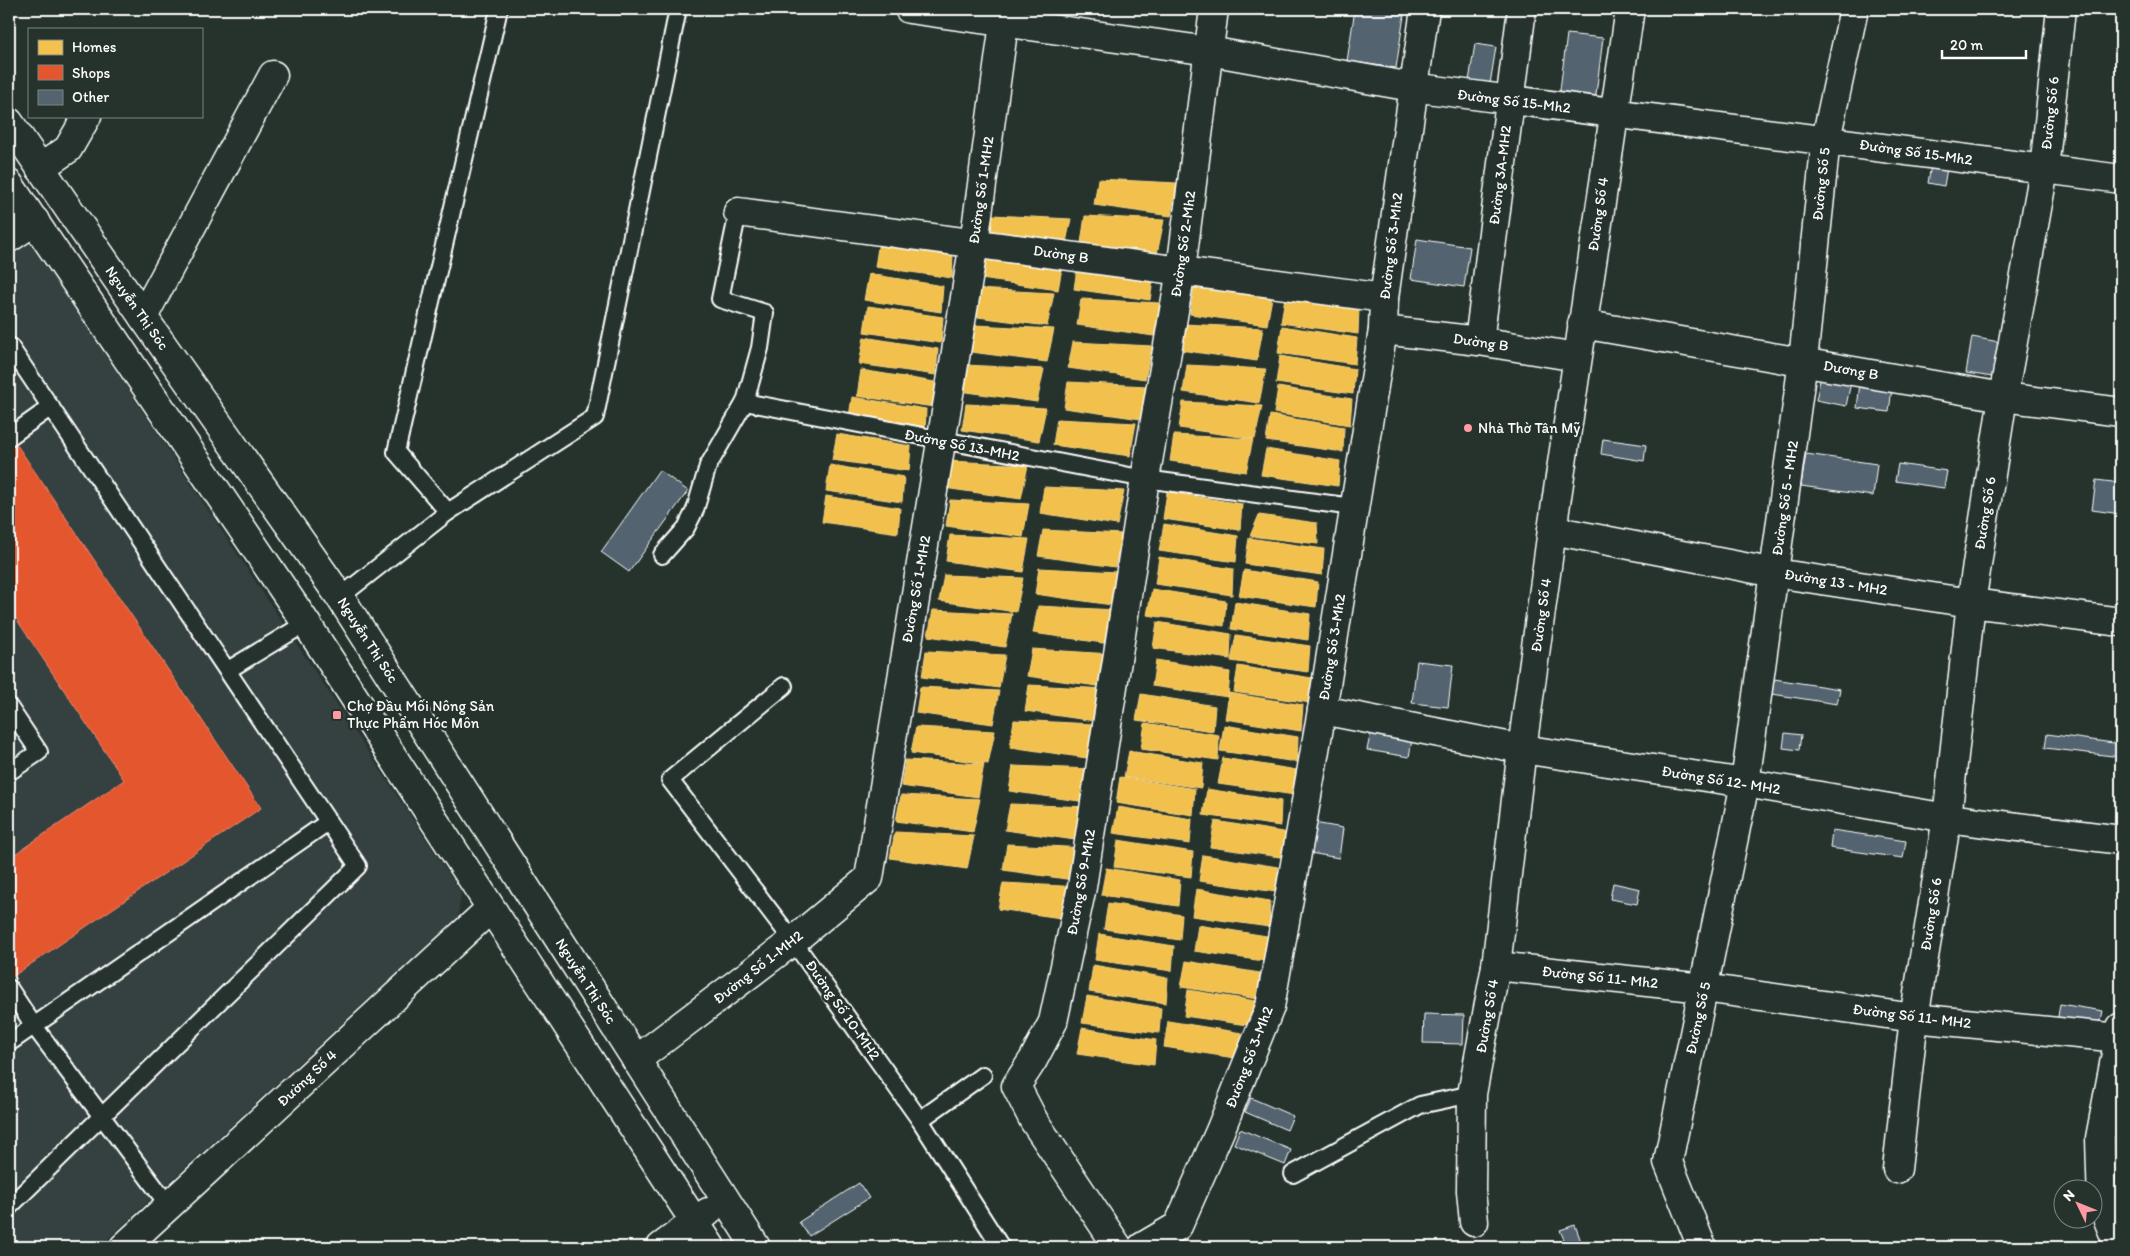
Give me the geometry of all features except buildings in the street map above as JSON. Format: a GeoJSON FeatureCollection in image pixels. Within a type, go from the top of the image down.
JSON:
{"type":"FeatureCollection","features":[{"type":"Feature","properties":{"kind":"street","name":"Đường Số 15-Mh2"},"geometry":{"type":"LineString","coordinates":[[909,9],[1005,15],[1412,88],[1826,139],[2121,179]]}},
{"type":"Feature","properties":{"kind":"street","name":"Đường Số 2-Mh2"},"geometry":{"type":"LineString","coordinates":[[1145,479],[1181,270],[1214,9]]}},
{"type":"Feature","properties":{"kind":"street","name":"Đường Số 3-Mh2"},"geometry":{"type":"LineString","coordinates":[[1142,1247],[1178,1226],[1220,1131],[1270,1007],[1322,710],[1353,507],[1383,330],[1384,298],[1412,88],[1425,9]]}},
{"type":"Feature","properties":{"kind":"street","name":"Đường 3A-MH2"},"geometry":{"type":"LineString","coordinates":[[1479,341],[1522,9]]}},
{"type":"Feature","properties":{"kind":"street","name":"Đường Số 4"},"geometry":{"type":"LineString","coordinates":[[1474,1222],[1471,1190],[1472,1094],[1496,966],[1522,749],[1552,530],[1630,9]]}},
{"type":"Feature","properties":{"kind":"street","name":"Đường Số 5"},"geometry":{"type":"LineString","coordinates":[[1803,361],[1826,139],[1854,9]]}},
{"type":"Feature","properties":{"kind":"street","name":"Đường Số 6"},"geometry":{"type":"LineString","coordinates":[[1897,1169],[1914,1018],[1946,818],[1970,603],[2003,398],[2044,170],[2061,9]]}},
{"type":"Feature","properties":{"kind":"street","name":"Đường Số 1-MH2"},"geometry":{"type":"LineString","coordinates":[[636,1060],[793,941],[869,878],[974,243],[1005,15]]}},
{"type":"Feature","properties":{"kind":"street"},"geometry":{"type":"LineString","coordinates":[[143,317],[273,75]]}},
{"type":"Feature","properties":{"kind":"street"},"geometry":{"type":"LineString","coordinates":[[40,168],[68,148],[86,118]]}},
{"type":"Feature","properties":{"kind":"street","name":"Nguyễn Thị Sóc"},"geometry":{"type":"LineString","coordinates":[[9,122],[143,317],[340,597],[756,1247]]}},
{"type":"Feature","properties":{"kind":"street"},"geometry":{"type":"LineString","coordinates":[[9,184],[306,623],[711,1247]]}},
{"type":"Feature","properties":{"kind":"street","name":"Dường B"},"geometry":{"type":"LineString","coordinates":[[738,212],[1384,298]]}},
{"type":"Feature","properties":{"kind":"street"},"geometry":{"type":"LineString","coordinates":[[9,238],[35,222]]}},
{"type":"Feature","properties":{"kind":"street","name":"Dương B"},"geometry":{"type":"LineString","coordinates":[[1582,324],[1803,361],[2003,398],[2121,412]]}},
{"type":"Feature","properties":{"kind":"street","name":"Dường B"},"geometry":{"type":"LineString","coordinates":[[1383,330],[1479,341],[1577,357]]}},
{"type":"Feature","properties":{"kind":"street","name":"Đường Số 5 - MH2"},"geometry":{"type":"LineString","coordinates":[[1744,784],[1775,573],[1803,361]]}},
{"type":"Feature","properties":{"kind":"street","name":"Đường Số 9-Mh2"},"geometry":{"type":"LineString","coordinates":[[1118,1247],[1034,1120],[1016,1086],[1033,1060],[1053,1022],[1082,886],[1145,479]]}},
{"type":"Feature","properties":{"kind":"street","name":"Đường 13 - MH2"},"geometry":{"type":"LineString","coordinates":[[1552,530],[1775,573],[1970,603],[2121,622]]}},
{"type":"Feature","properties":{"kind":"street","name":"Đường Số 12- MH2"},"geometry":{"type":"LineString","coordinates":[[1322,710],[1522,749],[1946,818],[2121,840]]}},
{"type":"Feature","properties":{"kind":"street","name":"Đường Số 5"},"geometry":{"type":"LineString","coordinates":[[1702,1247],[1668,1162],[1744,784]]}},
{"type":"Feature","properties":{"kind":"street","name":"Đường Số 4"},"geometry":{"type":"LineString","coordinates":[[124,1247],[490,909]]}},
{"type":"Feature","properties":{"kind":"street","name":"Đường Số 11- Mh2"},"geometry":{"type":"LineString","coordinates":[[1496,966],[1704,988]]}},
{"type":"Feature","properties":{"kind":"street","name":"Đường Số 11- MH2"},"geometry":{"type":"LineString","coordinates":[[1704,988],[1914,1018],[2120,1033]]}},
{"type":"Feature","properties":{"kind":"street"},"geometry":{"type":"LineString","coordinates":[[2118,1247],[2102,1205],[2100,1138],[2120,1033]]}},
{"type":"Feature","properties":{"kind":"street"},"geometry":{"type":"LineString","coordinates":[[661,1247],[725,1199]]}},
{"type":"Feature","properties":{"kind":"lane"},"geometry":{"type":"LineString","coordinates":[[448,512],[396,452],[499,9]]}},
{"type":"Feature","properties":{"kind":"lane"},"geometry":{"type":"LineString","coordinates":[[340,597],[448,512],[594,416],[678,9]]}},
{"type":"Feature","properties":{"kind":"lane"},"geometry":{"type":"LineString","coordinates":[[662,555],[686,528],[694,510],[708,466],[746,402],[760,348],[765,313],[720,299],[738,212]]}},
{"type":"Feature","properties":{"kind":"lane"},"geometry":{"type":"LineString","coordinates":[[9,345],[358,866],[9,1207]]}},
{"type":"Feature","properties":{"kind":"lane","name":"Đường Số 13-MH2"},"geometry":{"type":"LineString","coordinates":[[746,402],[1145,479],[1353,507]]}},
{"type":"Feature","properties":{"kind":"lane"},"geometry":{"type":"LineString","coordinates":[[9,437],[51,408]]}},
{"type":"Feature","properties":{"kind":"lane"},"geometry":{"type":"LineString","coordinates":[[228,670],[306,623]]}},
{"type":"Feature","properties":{"kind":"lane","name":"Đường Số 10-MH2"},"geometry":{"type":"LineString","coordinates":[[784,686],[670,780],[793,941],[920,1120],[1000,1247]]}},
{"type":"Feature","properties":{"kind":"lane"},"geometry":{"type":"LineString","coordinates":[[9,707],[39,752],[9,772]]}},
{"type":"Feature","properties":{"kind":"lane"},"geometry":{"type":"LineString","coordinates":[[9,1043],[328,822]]}},
{"type":"Feature","properties":{"kind":"lane"},"geometry":{"type":"LineString","coordinates":[[9,988],[34,1026],[169,1206]]}},
{"type":"Feature","properties":{"kind":"lane"},"geometry":{"type":"LineString","coordinates":[[920,1120],[983,1074]]}},
{"type":"Feature","properties":{"kind":"lane"},"geometry":{"type":"LineString","coordinates":[[1293,1174],[1420,1105],[1472,1094]]}},
{"type":"Feature","properties":{"kind":"shaded area","name":"Chợ Đầu Mối Nông Sản Thực Phẩm Hóc Môn"},"geometry":{"type":"Polygon","coordinates":[[[9,209],[461,892],[458,917],[99,1247],[9,1247],[9,209]]]}},
{"type":"Feature","properties":{"kind":"place","name":"Nhà Thờ Tân Mỹ"},"geometry":{"type":"Point","coordinates":[1468,428]}},
{"type":"Feature","properties":{"kind":"place","name":"Chợ Đầu Mối Nông Sản Thực Phẩm Hóc Môn"},"geometry":{"type":"Point","coordinates":[337,715]}}]}
